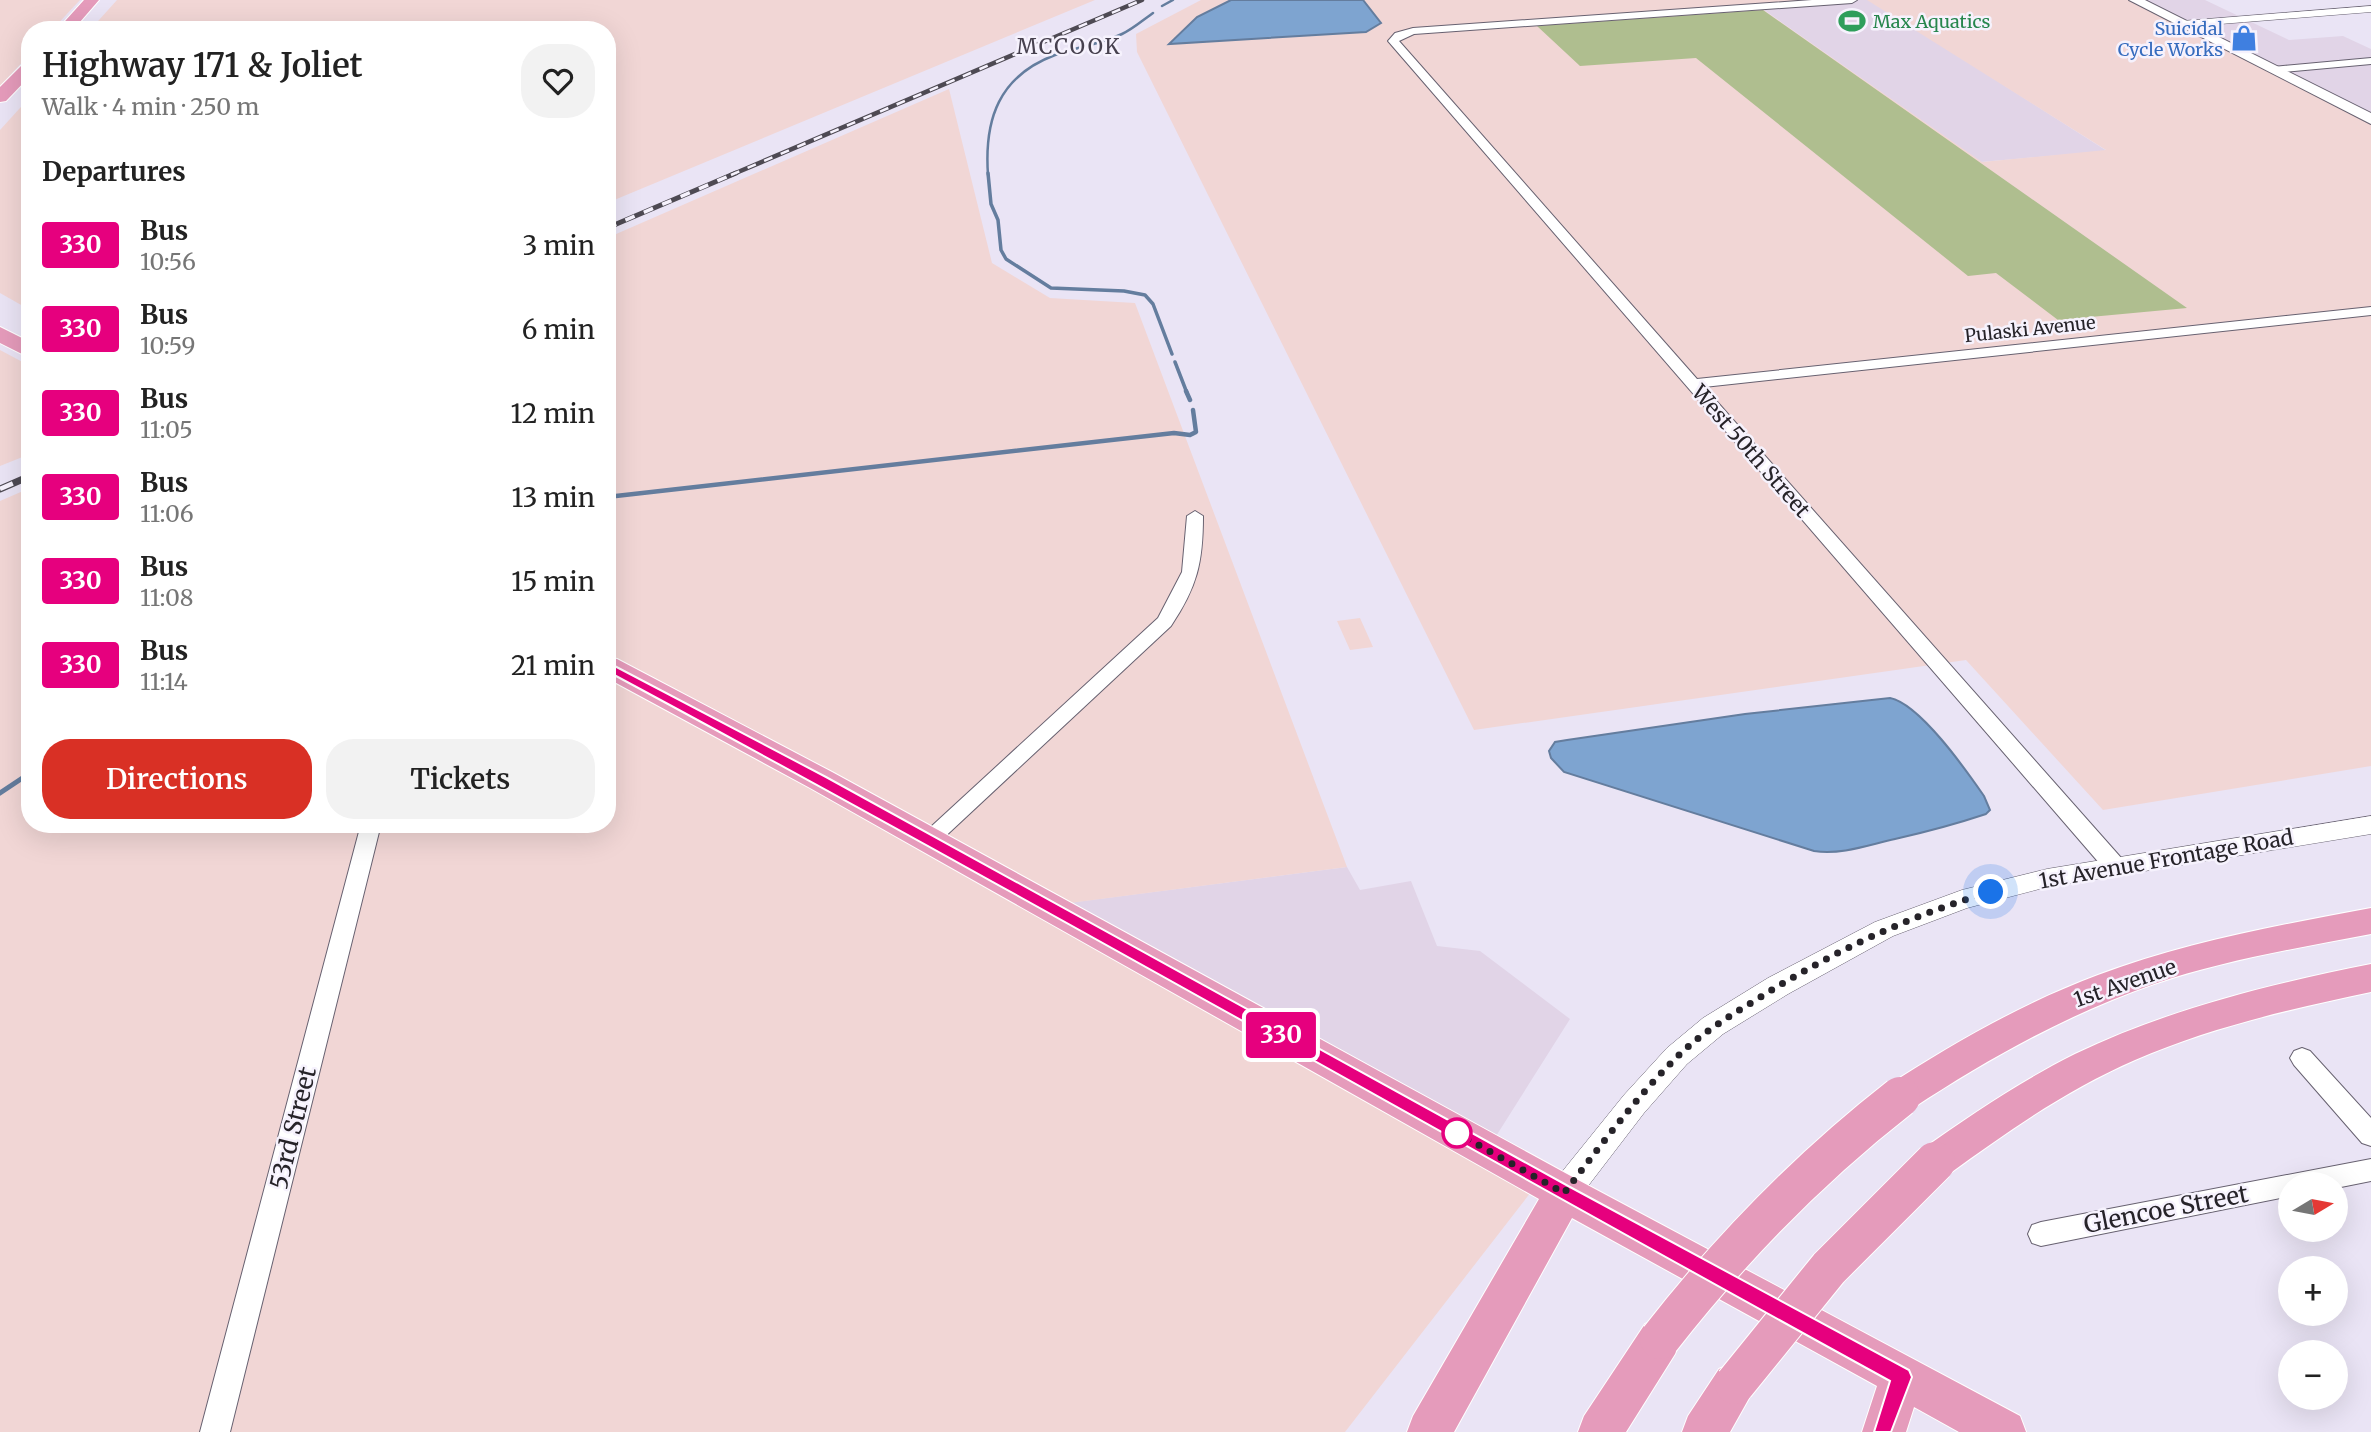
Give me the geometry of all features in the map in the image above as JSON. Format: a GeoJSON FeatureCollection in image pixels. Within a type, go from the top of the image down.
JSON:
{"type":"FeatureCollection","features":[{"type":"Feature","properties":{"kind":"main road"},"geometry":{"type":"LineString","coordinates":[[72,21],[92,0]]}},
{"type":"Feature","properties":{"kind":"main road"},"geometry":{"type":"LineString","coordinates":[[2135,0],[2371,119]]}},
{"type":"Feature","properties":{"kind":"main road"},"geometry":{"type":"LineString","coordinates":[[0,97],[21,75]]}},
{"type":"Feature","properties":{"kind":"main road"},"geometry":{"type":"LineString","coordinates":[[0,334],[21,346]]}},
{"type":"Feature","properties":{"kind":"main road"},"geometry":{"type":"LineString","coordinates":[[616,671],[929,840],[1564,1193],[2004,1432]]}},
{"type":"Feature","properties":{"kind":"main road","name":"1st Avenue"},"geometry":{"type":"LineString","coordinates":[[1600,1432],[1660,1339],[1695,1293],[1779,1199],[1856,1130],[1900,1097],[1988,1042],[2100,989],[2144,973],[2212,954],[2365,922]]}},
{"type":"Feature","properties":{"kind":"main road"},"geometry":{"type":"LineString","coordinates":[[1704,1432],[1774,1329],[1833,1260],[1935,1162],[2040,1091],[2089,1065],[2146,1040],[2268,1001],[2371,978]]}},
{"type":"Feature","properties":{"kind":"main road"},"geometry":{"type":"LineString","coordinates":[[1429,1432],[1564,1193]]}},
{"type":"Feature","properties":{"kind":"main road"},"geometry":{"type":"LineString","coordinates":[[1884,1432],[1902,1377]]}},
{"type":"Feature","properties":{"kind":"street","name":"West 50th Street"},"geometry":{"type":"LineString","coordinates":[[1852,0],[1413,32],[1399,35],[1394,41],[2115,866]]}},
{"type":"Feature","properties":{"kind":"street"},"geometry":{"type":"LineString","coordinates":[[2183,24],[2371,9]]}},
{"type":"Feature","properties":{"kind":"street"},"geometry":{"type":"LineString","coordinates":[[2273,70],[2371,61]]}},
{"type":"Feature","properties":{"kind":"street","name":"Pulaski Avenue"},"geometry":{"type":"LineString","coordinates":[[1693,384],[2371,312]]}},
{"type":"Feature","properties":{"kind":"street"},"geometry":{"type":"LineString","coordinates":[[929,840],[1165,622],[1192,576],[1195,560],[1195,516]]}},
{"type":"Feature","properties":{"kind":"street","name":"1st Avenue Frontage Road"},"geometry":{"type":"LineString","coordinates":[[1564,1193],[1634,1104],[1677,1056],[1713,1026],[1778,986],[1884,929],[2007,887],[2115,866],[2371,825]]}},
{"type":"Feature","properties":{"kind":"street","name":"53rd Street"},"geometry":{"type":"LineString","coordinates":[[215,1432],[369,833]]}},
{"type":"Feature","properties":{"kind":"street"},"geometry":{"type":"LineString","coordinates":[[2302,1058],[2371,1135]]}},
{"type":"Feature","properties":{"kind":"street","name":"Glencoe Street"},"geometry":{"type":"LineString","coordinates":[[2348,1174],[2371,1170]]}},
{"type":"Feature","properties":{"kind":"street","name":"Glencoe Street"},"geometry":{"type":"LineString","coordinates":[[2041,1234],[2278,1188]]}},
{"type":"Feature","properties":{"kind":"shaded area"},"geometry":{"type":"Polygon","coordinates":[[[0,0],[80,0],[60,21],[21,21],[21,64],[0,86],[0,0]]]}},
{"type":"Feature","properties":{"kind":"shaded area"},"geometry":{"type":"Polygon","coordinates":[[[117,0],[1095,0],[616,199],[616,21],[98,21],[117,0]]]}},
{"type":"Feature","properties":{"kind":"shaded area"},"geometry":{"type":"Polygon","coordinates":[[[1201,0],[1835,0],[1758,6],[1982,162],[2106,150],[1867,0],[2131,0],[2371,124],[2371,766],[2103,810],[1966,660],[1474,730],[1137,52],[1136,34],[1201,0]]]}},
{"type":"Feature","properties":{"kind":"shaded area"},"geometry":{"type":"Polygon","coordinates":[[[1870,0],[2107,151],[1981,162],[1757,5],[1870,0]]]}},
{"type":"Feature","properties":{"kind":"shaded area"},"geometry":{"type":"Polygon","coordinates":[[[2139,0],[2205,0],[2289,40],[2343,36],[2371,49],[2371,117],[2139,0]]]}},
{"type":"Feature","properties":{"kind":"shaded area"},"geometry":{"type":"Polygon","coordinates":[[[949,89],[992,263],[1050,298],[1135,303],[1347,867],[1039,907],[1538,1183],[1345,1432],[0,1432],[0,501],[21,492],[21,833],[616,833],[616,234],[949,89]]]}},
{"type":"Feature","properties":{"kind":"shaded area"},"geometry":{"type":"Polygon","coordinates":[[[21,107],[21,305],[0,293],[0,130],[21,107]]]}},
{"type":"Feature","properties":{"kind":"shaded area"},"geometry":{"type":"Polygon","coordinates":[[[0,350],[21,361],[21,458],[0,466],[0,350]]]}},
{"type":"Feature","properties":{"kind":"shaded area"},"geometry":{"type":"Polygon","coordinates":[[[1360,618],[1373,647],[1350,650],[1337,621],[1360,618]]]}},
{"type":"Feature","properties":{"kind":"shaded area"},"geometry":{"type":"Polygon","coordinates":[[[1347,867],[1360,890],[1411,881],[1437,946],[1480,951],[1570,1019],[1486,1152],[1037,907],[1347,867]]]}},
{"type":"Feature","properties":{"kind":"green space"},"geometry":{"type":"Polygon","coordinates":[[[1763,10],[2187,308],[2058,320],[1996,273],[1968,276],[1696,58],[1580,66],[1537,26],[1763,10]]]}},
{"type":"Feature","properties":{"kind":"water"},"geometry":{"type":"Polygon","coordinates":[[[1231,0],[1363,0],[1381,23],[1366,32],[1169,44],[1197,17],[1231,0]]]}},
{"type":"Feature","properties":{"kind":"water"},"geometry":{"type":"Polygon","coordinates":[[[1890,698],[1915,712],[1941,740],[1984,796],[1990,810],[1986,814],[1855,849],[1814,851],[1564,772],[1551,758],[1549,751],[1555,742],[1567,740],[1745,714],[1890,698]]]}},
{"type":"Feature","properties":{"kind":"waterway"},"geometry":{"type":"LineString","coordinates":[[1162,6],[1173,0]]}},
{"type":"Feature","properties":{"kind":"waterway"},"geometry":{"type":"LineString","coordinates":[[988,175],[987,155],[993,118],[1008,87],[1020,75],[1055,55],[1122,34],[1153,13]]}},
{"type":"Feature","properties":{"kind":"waterway"},"geometry":{"type":"LineString","coordinates":[[988,173],[991,204],[998,220],[1001,250],[1006,259],[1051,288],[1124,291],[1145,295],[1153,304],[1172,354]]}},
{"type":"Feature","properties":{"kind":"waterway"},"geometry":{"type":"LineString","coordinates":[[1175,362],[1187,393]]}},
{"type":"Feature","properties":{"kind":"waterway"},"geometry":{"type":"LineString","coordinates":[[1186,391],[1190,400]]}},
{"type":"Feature","properties":{"kind":"waterway"},"geometry":{"type":"LineString","coordinates":[[616,496],[1174,433],[1190,435],[1196,432],[1193,410]]}},
{"type":"Feature","properties":{"kind":"waterway"},"geometry":{"type":"LineString","coordinates":[[0,793],[21,779]]}},
{"type":"Feature","properties":{"kind":"railway"},"geometry":{"type":"LineString","coordinates":[[731,175],[1142,0]]}},
{"type":"Feature","properties":{"kind":"railway"},"geometry":{"type":"LineString","coordinates":[[616,224],[736,173]]}},
{"type":"Feature","properties":{"kind":"railway"},"geometry":{"type":"LineString","coordinates":[[0,489],[21,480]]}},
{"type":"Feature","properties":{"kind":"bus line","name":"330"},"geometry":{"type":"LineString","coordinates":[[616,671],[821,780],[1564,1193],[1902,1377],[1884,1432]]}},
{"type":"Feature","properties":{"kind":"place","name":"Max Aquatics"},"geometry":{"type":"Point","coordinates":[1852,21]}},
{"type":"Feature","properties":{"kind":"place","name":"Suicidal Cycle Works"},"geometry":{"type":"Point","coordinates":[2244,38]}},
{"type":"Feature","properties":{"kind":"district","name":"MCCOOK"},"geometry":{"type":"Point","coordinates":[1069,46]}},
{"type":"Feature","properties":{"kind":"route"},"geometry":{"type":"LineString","coordinates":[[1457,1133],[1564,1193],[1634,1104],[1677,1056],[1713,1026],[1778,986],[1884,929],[1991,892]]}}]}
